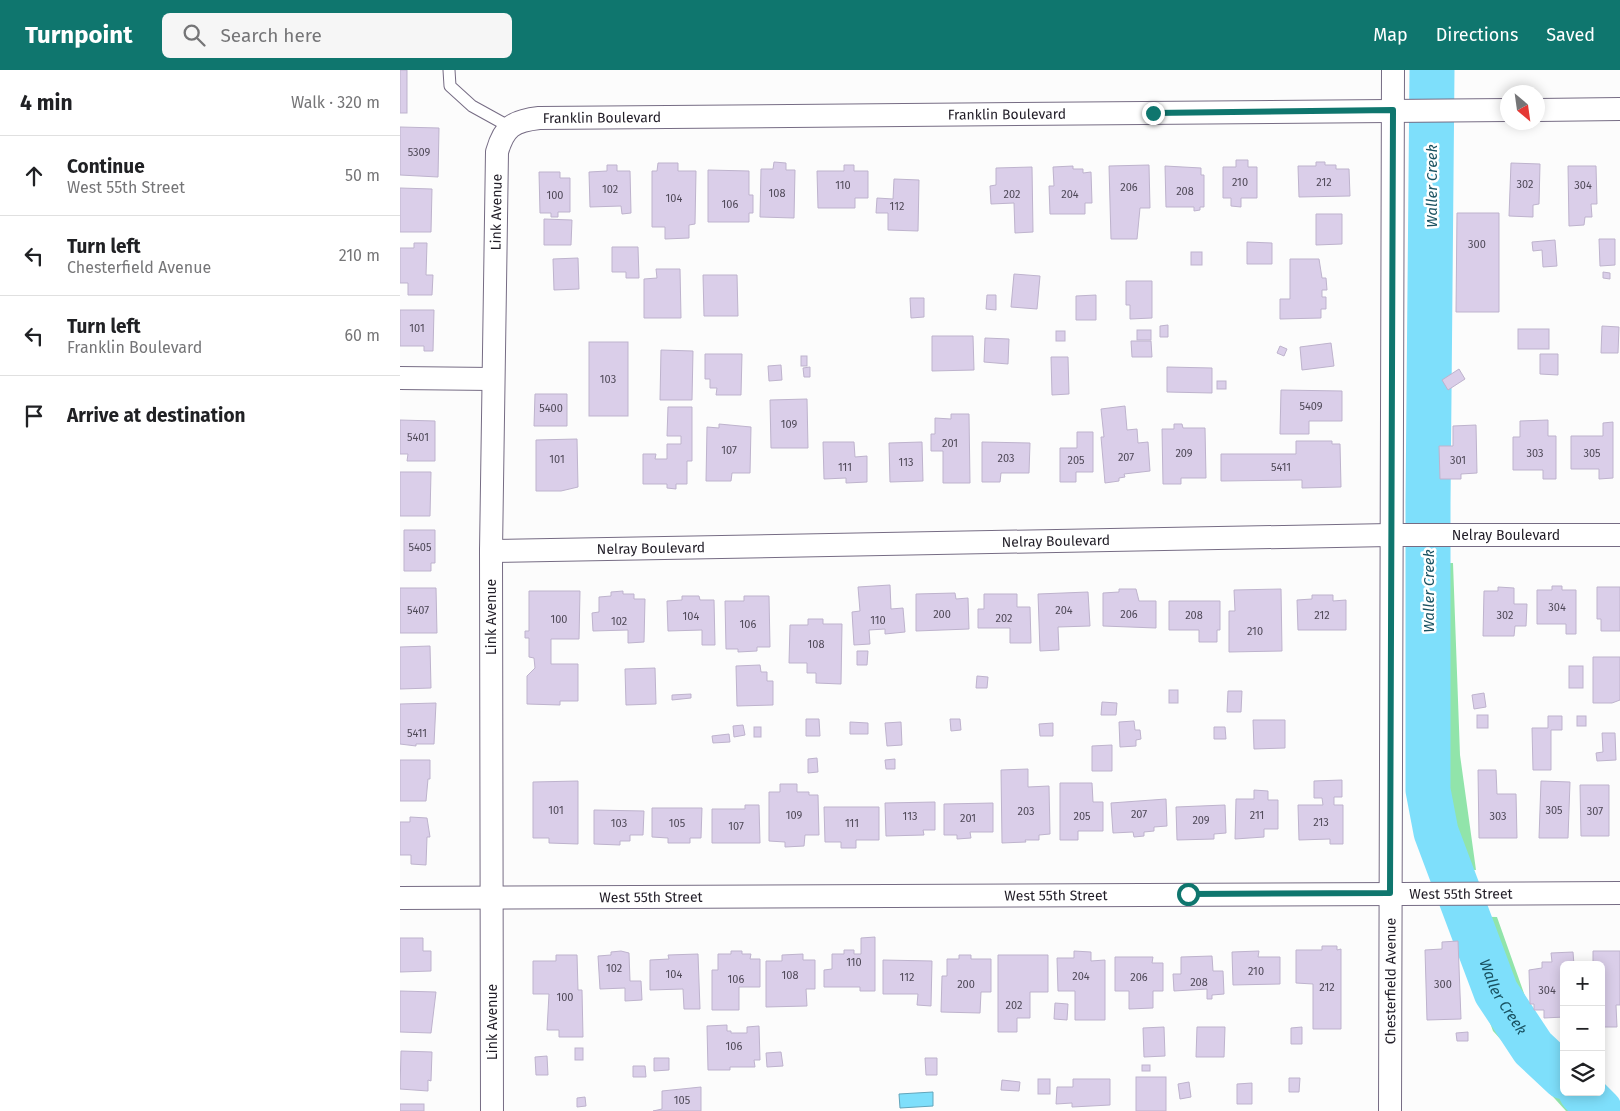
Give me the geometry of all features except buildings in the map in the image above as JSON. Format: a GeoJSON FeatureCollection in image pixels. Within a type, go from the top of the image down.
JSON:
{"type":"FeatureCollection","features":[{"type":"Feature","properties":{"kind":"street","name":"Chesterfield Avenue"},"geometry":{"type":"LineString","coordinates":[[1390,1111],[1390,535],[1393,70]]}},
{"type":"Feature","properties":{"kind":"street"},"geometry":{"type":"LineString","coordinates":[[1545,110],[1620,109]]}},
{"type":"Feature","properties":{"kind":"street","name":"Franklin Boulevard"},"geometry":{"type":"LineString","coordinates":[[510,127],[523,120],[539,118],[1500,110]]}},
{"type":"Feature","properties":{"kind":"street","name":"Link Avenue"},"geometry":{"type":"LineString","coordinates":[[492,1111],[492,379],[497,152],[501,137],[510,127]]}},
{"type":"Feature","properties":{"kind":"street"},"geometry":{"type":"LineString","coordinates":[[400,378],[492,379]]}},
{"type":"Feature","properties":{"kind":"street","name":"Nelray Boulevard"},"geometry":{"type":"LineString","coordinates":[[491,552],[1390,535],[1620,535]]}},
{"type":"Feature","properties":{"kind":"street","name":"West 55th Street"},"geometry":{"type":"LineString","coordinates":[[400,898],[1620,893]]}},
{"type":"Feature","properties":{"kind":"lane"},"geometry":{"type":"LineString","coordinates":[[449,70],[450,86],[472,106],[510,127]]}},
{"type":"Feature","properties":{"kind":"green space"},"geometry":{"type":"Polygon","coordinates":[[[1453,563],[1460,755],[1476,870],[1430,868],[1414,832],[1413,564],[1453,563]]]}},
{"type":"Feature","properties":{"kind":"green space"},"geometry":{"type":"Polygon","coordinates":[[[1451,916],[1497,917],[1531,1013],[1560,1055],[1560,1096],[1605,1095],[1620,1106],[1620,1111],[1566,1111],[1493,1031],[1451,916]]]}},
{"type":"Feature","properties":{"kind":"water"},"geometry":{"type":"Polygon","coordinates":[[[933,1092],[933,1106],[900,1108],[899,1094],[933,1092]]]}},
{"type":"Feature","properties":{"kind":"waterway","name":"Waller Creek"},"geometry":{"type":"LineString","coordinates":[[1432,70],[1428,504],[1428,790],[1436,832],[1496,992],[1533,1048],[1560,1073]]}},
{"type":"Feature","properties":{"kind":"waterway","name":"Waller Creek"},"geometry":{"type":"LineString","coordinates":[[1585,1096],[1600,1111]]}},
{"type":"Feature","properties":{"kind":"route"},"geometry":{"type":"LineString","coordinates":[[1153,113],[1393,110],[1390,893],[1188,894]]}}]}
